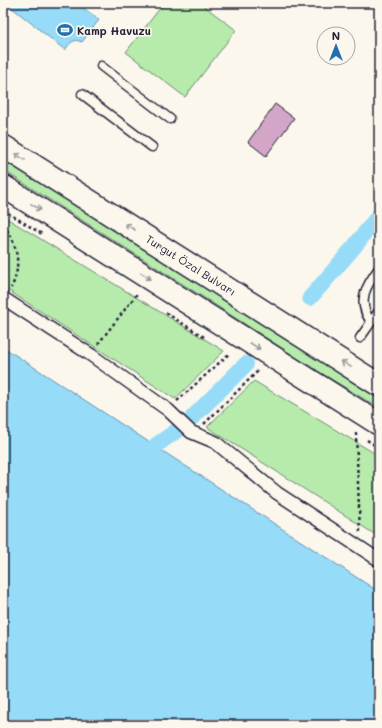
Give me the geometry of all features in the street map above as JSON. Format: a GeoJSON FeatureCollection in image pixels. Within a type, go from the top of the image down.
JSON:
{"type":"FeatureCollection","features":[{"type":"Feature","properties":{"kind":"highway","name":"Turgut Özal Bulvarı"},"geometry":{"type":"LineString","coordinates":[[3,146],[379,385]]}},
{"type":"Feature","properties":{"kind":"highway"},"geometry":{"type":"LineString","coordinates":[[3,186],[379,424]]}},
{"type":"Feature","properties":{"kind":"street"},"geometry":{"type":"LineString","coordinates":[[4,299],[91,354],[168,410],[191,432],[215,442],[277,493],[379,560]]}},
{"type":"Feature","properties":{"kind":"lane"},"geometry":{"type":"LineString","coordinates":[[101,66],[170,119]]}},
{"type":"Feature","properties":{"kind":"lane"},"geometry":{"type":"LineString","coordinates":[[82,94],[152,147]]}},
{"type":"Feature","properties":{"kind":"lane"},"geometry":{"type":"LineString","coordinates":[[371,322],[365,311],[363,298],[371,278],[379,268]]}},
{"type":"Feature","properties":{"kind":"lane"},"geometry":{"type":"LineString","coordinates":[[360,338],[379,311]]}},
{"type":"Feature","properties":{"kind":"path"},"geometry":{"type":"LineString","coordinates":[[3,225],[13,240],[18,263],[12,285],[4,299]]}},
{"type":"Feature","properties":{"kind":"path"},"geometry":{"type":"LineString","coordinates":[[91,354],[137,294]]}},
{"type":"Feature","properties":{"kind":"path"},"geometry":{"type":"LineString","coordinates":[[168,410],[230,353]]}},
{"type":"Feature","properties":{"kind":"path"},"geometry":{"type":"LineString","coordinates":[[195,434],[258,370]]}},
{"type":"Feature","properties":{"kind":"path"},"geometry":{"type":"LineString","coordinates":[[356,433],[361,547]]}},
{"type":"Feature","properties":{"kind":"green space"},"geometry":{"type":"Polygon","coordinates":[[[164,3],[200,3],[236,30],[185,97],[126,52],[164,3]]]}},
{"type":"Feature","properties":{"kind":"green space"},"geometry":{"type":"Polygon","coordinates":[[[3,160],[188,274],[379,399],[379,408],[311,367],[3,170],[3,160]]]}},
{"type":"Feature","properties":{"kind":"green space"},"geometry":{"type":"Polygon","coordinates":[[[3,216],[224,351],[175,399],[3,287],[3,216]]]}},
{"type":"Feature","properties":{"kind":"green space"},"geometry":{"type":"Polygon","coordinates":[[[254,381],[379,456],[379,537],[207,427],[254,381]]]}},
{"type":"Feature","properties":{"kind":"water","name":"Kamp Havuzu"},"geometry":{"type":"Polygon","coordinates":[[[6,3],[77,3],[99,20],[82,42],[74,41],[70,43],[65,50],[6,3]]]}},
{"type":"Feature","properties":{"kind":"water"},"geometry":{"type":"Polygon","coordinates":[[[3,347],[379,592],[379,725],[3,725],[3,347]]]}},
{"type":"Feature","properties":{"kind":"building"},"geometry":{"type":"Polygon","coordinates":[[[275,104],[294,118],[266,156],[248,142],[275,104]]]}},
{"type":"Feature","properties":{"kind":"waterway"},"geometry":{"type":"LineString","coordinates":[[310,298],[354,247],[379,215]]}},
{"type":"Feature","properties":{"kind":"waterway"},"geometry":{"type":"LineString","coordinates":[[193,417],[246,364]]}},
{"type":"Feature","properties":{"kind":"waterway"},"geometry":{"type":"LineString","coordinates":[[155,446],[179,429]]}},
{"type":"Feature","properties":{"kind":"place","name":"Kamp Havuzu"},"geometry":{"type":"Point","coordinates":[65,30]}}]}
